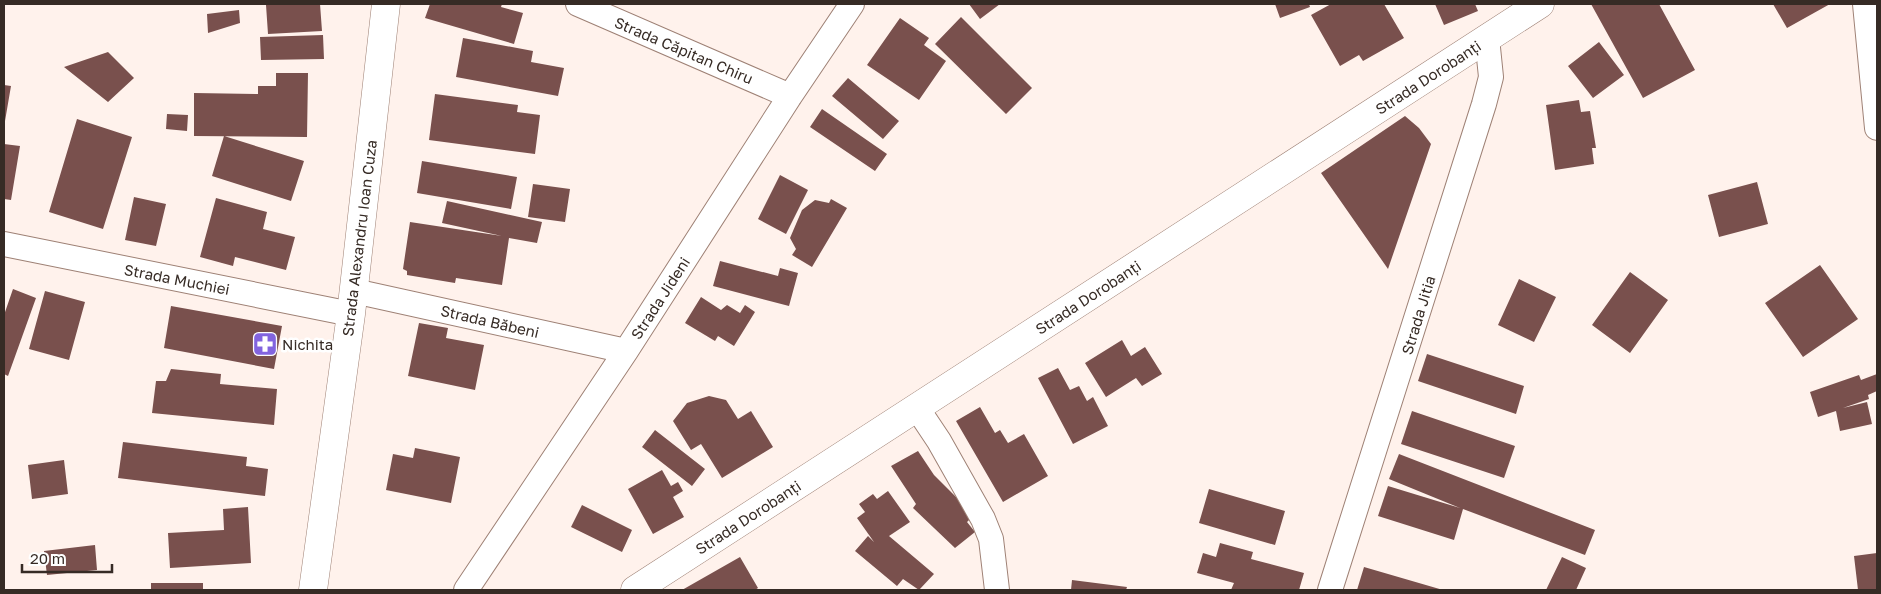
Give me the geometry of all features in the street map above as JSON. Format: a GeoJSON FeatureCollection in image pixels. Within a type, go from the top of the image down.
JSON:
{"type":"FeatureCollection","features":[{"type":"Feature","properties":{"kind":"main road","name":"Strada Alexandru Ioan Cuza"},"geometry":{"type":"LineString","coordinates":[[313,590],[352,302],[386,4]]}},
{"type":"Feature","properties":{"kind":"main road","name":"Strada Dorobanți"},"geometry":{"type":"LineString","coordinates":[[635,590],[1540,4]]}},
{"type":"Feature","properties":{"kind":"street","name":"Strada Căpitan Chiru"},"geometry":{"type":"LineString","coordinates":[[578,4],[790,96]]}},
{"type":"Feature","properties":{"kind":"street","name":"Strada Jideni"},"geometry":{"type":"LineString","coordinates":[[466,590],[626,351],[790,96],[852,4]]}},
{"type":"Feature","properties":{"kind":"street"},"geometry":{"type":"LineString","coordinates":[[1865,4],[1877,128]]}},
{"type":"Feature","properties":{"kind":"street","name":"Strada Jitia"},"geometry":{"type":"LineString","coordinates":[[1330,590],[1484,104],[1491,76],[1487,38]]}},
{"type":"Feature","properties":{"kind":"street","name":"Strada Muchiei"},"geometry":{"type":"LineString","coordinates":[[4,244],[352,302]]}},
{"type":"Feature","properties":{"kind":"street","name":"Strada Băbeni"},"geometry":{"type":"LineString","coordinates":[[352,302],[626,351]]}},
{"type":"Feature","properties":{"kind":"street"},"geometry":{"type":"LineString","coordinates":[[917,408],[983,519],[991,539],[997,590]]}},
{"type":"Feature","properties":{"kind":"building"},"geometry":{"type":"Polygon","coordinates":[[[320,4],[322,31],[268,34],[266,5],[320,4]]]}},
{"type":"Feature","properties":{"kind":"building"},"geometry":{"type":"Polygon","coordinates":[[[430,4],[502,4],[501,7],[523,13],[514,44],[425,18],[430,4]]]}},
{"type":"Feature","properties":{"kind":"building"},"geometry":{"type":"Polygon","coordinates":[[[969,4],[1000,4],[980,19],[969,4]]]}},
{"type":"Feature","properties":{"kind":"building"},"geometry":{"type":"Polygon","coordinates":[[[1275,4],[1309,4],[1310,7],[1280,18],[1275,4]]]}},
{"type":"Feature","properties":{"kind":"building"},"geometry":{"type":"Polygon","coordinates":[[[1331,4],[1384,4],[1404,38],[1363,61],[1359,55],[1340,66],[1311,15],[1331,4]]]}},
{"type":"Feature","properties":{"kind":"building"},"geometry":{"type":"Polygon","coordinates":[[[1435,4],[1475,4],[1478,11],[1444,25],[1435,4]]]}},
{"type":"Feature","properties":{"kind":"building"},"geometry":{"type":"Polygon","coordinates":[[[1591,4],[1659,4],[1695,70],[1643,98],[1591,4]]]}},
{"type":"Feature","properties":{"kind":"building"},"geometry":{"type":"Polygon","coordinates":[[[1773,4],[1830,4],[1787,28],[1773,4]]]}},
{"type":"Feature","properties":{"kind":"building"},"geometry":{"type":"Polygon","coordinates":[[[239,10],[240,23],[208,33],[207,14],[239,10]]]}},
{"type":"Feature","properties":{"kind":"building"},"geometry":{"type":"Polygon","coordinates":[[[961,17],[1032,88],[1006,114],[935,44],[961,17]]]}},
{"type":"Feature","properties":{"kind":"building"},"geometry":{"type":"Polygon","coordinates":[[[900,18],[929,38],[924,45],[946,61],[919,100],[867,65],[900,18]]]}},
{"type":"Feature","properties":{"kind":"building"},"geometry":{"type":"Polygon","coordinates":[[[323,35],[324,59],[261,60],[260,37],[323,35]]]}},
{"type":"Feature","properties":{"kind":"building"},"geometry":{"type":"Polygon","coordinates":[[[463,38],[533,51],[531,62],[564,68],[558,96],[456,77],[463,38]]]}},
{"type":"Feature","properties":{"kind":"building"},"geometry":{"type":"Polygon","coordinates":[[[1599,42],[1624,75],[1593,98],[1568,66],[1599,42]]]}},
{"type":"Feature","properties":{"kind":"building"},"geometry":{"type":"Polygon","coordinates":[[[108,52],[134,78],[108,102],[64,67],[108,52]]]}},
{"type":"Feature","properties":{"kind":"building"},"geometry":{"type":"Polygon","coordinates":[[[276,73],[308,73],[307,137],[194,136],[194,93],[258,94],[258,86],[276,86],[276,73]]]}},
{"type":"Feature","properties":{"kind":"building"},"geometry":{"type":"Polygon","coordinates":[[[848,78],[899,121],[883,139],[832,96],[848,78]]]}},
{"type":"Feature","properties":{"kind":"building"},"geometry":{"type":"Polygon","coordinates":[[[4,85],[11,86],[5,121],[4,121],[4,85]]]}},
{"type":"Feature","properties":{"kind":"building"},"geometry":{"type":"Polygon","coordinates":[[[435,94],[518,105],[517,112],[540,115],[535,154],[429,140],[435,94]]]}},
{"type":"Feature","properties":{"kind":"building"},"geometry":{"type":"Polygon","coordinates":[[[1579,100],[1581,112],[1590,111],[1596,148],[1592,148],[1594,164],[1555,170],[1546,105],[1579,100]]]}},
{"type":"Feature","properties":{"kind":"building"},"geometry":{"type":"Polygon","coordinates":[[[822,109],[887,154],[875,171],[810,127],[822,109]]]}},
{"type":"Feature","properties":{"kind":"building"},"geometry":{"type":"Polygon","coordinates":[[[167,114],[188,115],[187,131],[166,129],[167,114]]]}},
{"type":"Feature","properties":{"kind":"building"},"geometry":{"type":"Polygon","coordinates":[[[1405,116],[1419,128],[1431,144],[1388,269],[1321,173],[1405,116]]]}},
{"type":"Feature","properties":{"kind":"building"},"geometry":{"type":"Polygon","coordinates":[[[77,119],[132,137],[103,229],[49,212],[77,119]]]}},
{"type":"Feature","properties":{"kind":"building"},"geometry":{"type":"Polygon","coordinates":[[[224,136],[304,161],[291,201],[212,176],[224,136]]]}},
{"type":"Feature","properties":{"kind":"building"},"geometry":{"type":"Polygon","coordinates":[[[4,144],[20,146],[11,200],[4,199],[4,144]]]}},
{"type":"Feature","properties":{"kind":"building"},"geometry":{"type":"Polygon","coordinates":[[[422,161],[517,177],[511,209],[417,193],[422,161]]]}},
{"type":"Feature","properties":{"kind":"building"},"geometry":{"type":"Polygon","coordinates":[[[780,175],[808,190],[786,234],[758,219],[780,175]]]}},
{"type":"Feature","properties":{"kind":"building"},"geometry":{"type":"Polygon","coordinates":[[[1757,182],[1768,224],[1719,237],[1708,195],[1757,182]]]}},
{"type":"Feature","properties":{"kind":"building"},"geometry":{"type":"Polygon","coordinates":[[[533,184],[570,189],[565,222],[528,217],[533,184]]]}},
{"type":"Feature","properties":{"kind":"building"},"geometry":{"type":"Polygon","coordinates":[[[134,197],[166,204],[156,246],[125,240],[134,197]]]}},
{"type":"Feature","properties":{"kind":"building"},"geometry":{"type":"Polygon","coordinates":[[[216,198],[267,212],[263,229],[295,237],[286,270],[235,257],[233,266],[200,257],[216,198]]]}},
{"type":"Feature","properties":{"kind":"building"},"geometry":{"type":"Polygon","coordinates":[[[831,199],[847,208],[812,267],[792,255],[796,249],[790,238],[802,210],[815,200],[829,203],[831,199]]]}},
{"type":"Feature","properties":{"kind":"building"},"geometry":{"type":"Polygon","coordinates":[[[447,201],[542,222],[537,243],[509,238],[502,285],[456,278],[455,283],[407,275],[407,271],[403,269],[410,222],[502,236],[442,223],[447,201]]]}},
{"type":"Feature","properties":{"kind":"building"},"geometry":{"type":"Polygon","coordinates":[[[720,261],[778,276],[780,268],[798,273],[789,306],[713,286],[720,261]]]}},
{"type":"Feature","properties":{"kind":"building"},"geometry":{"type":"Polygon","coordinates":[[[1820,265],[1858,319],[1803,357],[1765,303],[1820,265]]]}},
{"type":"Feature","properties":{"kind":"building"},"geometry":{"type":"Polygon","coordinates":[[[1630,272],[1668,300],[1630,353],[1592,325],[1630,272]]]}},
{"type":"Feature","properties":{"kind":"building"},"geometry":{"type":"Polygon","coordinates":[[[1519,279],[1556,297],[1534,342],[1498,325],[1519,279]]]}},
{"type":"Feature","properties":{"kind":"building"},"geometry":{"type":"Polygon","coordinates":[[[13,289],[36,298],[8,376],[4,374],[4,315],[13,289]]]}},
{"type":"Feature","properties":{"kind":"building"},"geometry":{"type":"Polygon","coordinates":[[[45,291],[85,302],[69,360],[29,349],[45,291]]]}},
{"type":"Feature","properties":{"kind":"building"},"geometry":{"type":"Polygon","coordinates":[[[701,297],[721,310],[727,305],[740,313],[745,305],[755,312],[734,346],[718,336],[715,341],[685,323],[701,297]]]}},
{"type":"Feature","properties":{"kind":"building"},"geometry":{"type":"Polygon","coordinates":[[[171,306],[282,326],[274,369],[164,348],[171,306]]]}},
{"type":"Feature","properties":{"kind":"building"},"geometry":{"type":"Polygon","coordinates":[[[419,323],[448,328],[446,338],[484,345],[475,390],[408,376],[419,323]]]}},
{"type":"Feature","properties":{"kind":"building"},"geometry":{"type":"Polygon","coordinates":[[[1122,340],[1131,356],[1145,347],[1162,374],[1142,386],[1136,378],[1106,397],[1085,363],[1122,340]]]}},
{"type":"Feature","properties":{"kind":"building"},"geometry":{"type":"Polygon","coordinates":[[[1427,354],[1524,386],[1516,414],[1418,381],[1427,354]]]}},
{"type":"Feature","properties":{"kind":"building"},"geometry":{"type":"Polygon","coordinates":[[[1058,368],[1070,390],[1079,386],[1087,401],[1093,397],[1108,426],[1073,444],[1038,378],[1058,368]]]}},
{"type":"Feature","properties":{"kind":"building"},"geometry":{"type":"Polygon","coordinates":[[[171,369],[221,374],[220,384],[277,389],[274,425],[152,413],[156,381],[166,381],[171,369]]]}},
{"type":"Feature","properties":{"kind":"building"},"geometry":{"type":"Polygon","coordinates":[[[1877,374],[1877,391],[1868,395],[1869,399],[1843,408],[1867,402],[1872,424],[1840,431],[1836,411],[1818,417],[1810,392],[1859,375],[1861,380],[1877,374]]]}},
{"type":"Feature","properties":{"kind":"building"},"geometry":{"type":"Polygon","coordinates":[[[709,396],[726,400],[738,419],[751,411],[773,447],[722,478],[701,444],[691,450],[673,421],[687,403],[709,396]]]}},
{"type":"Feature","properties":{"kind":"building"},"geometry":{"type":"Polygon","coordinates":[[[980,407],[995,433],[1000,430],[1008,443],[1024,434],[1048,476],[1003,502],[956,421],[980,407]]]}},
{"type":"Feature","properties":{"kind":"building"},"geometry":{"type":"Polygon","coordinates":[[[1412,411],[1515,446],[1504,478],[1401,444],[1412,411]]]}},
{"type":"Feature","properties":{"kind":"building"},"geometry":{"type":"Polygon","coordinates":[[[655,430],[705,469],[692,486],[642,447],[655,430]]]}},
{"type":"Feature","properties":{"kind":"building"},"geometry":{"type":"Polygon","coordinates":[[[123,442],[247,457],[246,466],[268,469],[265,496],[118,478],[123,442]]]}},
{"type":"Feature","properties":{"kind":"building"},"geometry":{"type":"Polygon","coordinates":[[[415,448],[460,457],[451,503],[386,490],[393,454],[413,458],[415,448]]]}},
{"type":"Feature","properties":{"kind":"building"},"geometry":{"type":"Polygon","coordinates":[[[918,451],[934,475],[974,515],[967,522],[975,532],[955,548],[913,508],[916,504],[891,466],[918,451]]]}},
{"type":"Feature","properties":{"kind":"building"},"geometry":{"type":"Polygon","coordinates":[[[1399,454],[1595,530],[1585,555],[1463,509],[1454,540],[1378,516],[1388,486],[1460,508],[1389,479],[1399,454]]]}},
{"type":"Feature","properties":{"kind":"building"},"geometry":{"type":"Polygon","coordinates":[[[64,460],[68,494],[32,499],[28,465],[64,460]]]}},
{"type":"Feature","properties":{"kind":"building"},"geometry":{"type":"Polygon","coordinates":[[[662,470],[671,486],[678,482],[683,491],[673,497],[684,517],[653,534],[628,489],[662,470]]]}},
{"type":"Feature","properties":{"kind":"building"},"geometry":{"type":"Polygon","coordinates":[[[1209,489],[1285,511],[1275,545],[1199,523],[1209,489]]]}},
{"type":"Feature","properties":{"kind":"building"},"geometry":{"type":"Polygon","coordinates":[[[888,491],[910,522],[889,536],[934,574],[919,590],[903,579],[897,586],[855,551],[868,536],[874,542],[857,518],[865,512],[859,504],[873,494],[877,499],[888,491]]]}},
{"type":"Feature","properties":{"kind":"building"},"geometry":{"type":"Polygon","coordinates":[[[582,505],[632,530],[622,552],[571,527],[582,505]]]}},
{"type":"Feature","properties":{"kind":"building"},"geometry":{"type":"Polygon","coordinates":[[[248,507],[251,563],[170,568],[168,533],[224,530],[223,509],[248,507]]]}},
{"type":"Feature","properties":{"kind":"building"},"geometry":{"type":"Polygon","coordinates":[[[1220,543],[1253,552],[1251,559],[1304,573],[1299,590],[1231,590],[1234,583],[1197,573],[1203,553],[1216,557],[1220,543]]]}},
{"type":"Feature","properties":{"kind":"building"},"geometry":{"type":"Polygon","coordinates":[[[95,545],[97,570],[47,575],[44,551],[95,545]]]}},
{"type":"Feature","properties":{"kind":"building"},"geometry":{"type":"Polygon","coordinates":[[[1877,553],[1877,590],[1858,590],[1854,556],[1877,553]]]}},
{"type":"Feature","properties":{"kind":"building"},"geometry":{"type":"Polygon","coordinates":[[[740,557],[758,588],[755,590],[682,590],[740,557]]]}},
{"type":"Feature","properties":{"kind":"building"},"geometry":{"type":"Polygon","coordinates":[[[1562,557],[1586,568],[1576,590],[1546,590],[1562,557]]]}},
{"type":"Feature","properties":{"kind":"building"},"geometry":{"type":"Polygon","coordinates":[[[1364,567],[1443,590],[1357,590],[1364,567]]]}},
{"type":"Feature","properties":{"kind":"building"},"geometry":{"type":"Polygon","coordinates":[[[1072,580],[1127,587],[1126,590],[1071,590],[1072,580]]]}},
{"type":"Feature","properties":{"kind":"building"},"geometry":{"type":"Polygon","coordinates":[[[151,583],[203,583],[203,590],[151,590],[151,583]]]}},
{"type":"Feature","properties":{"kind":"place","name":"Nichita"},"geometry":{"type":"Point","coordinates":[265,344]}}]}
